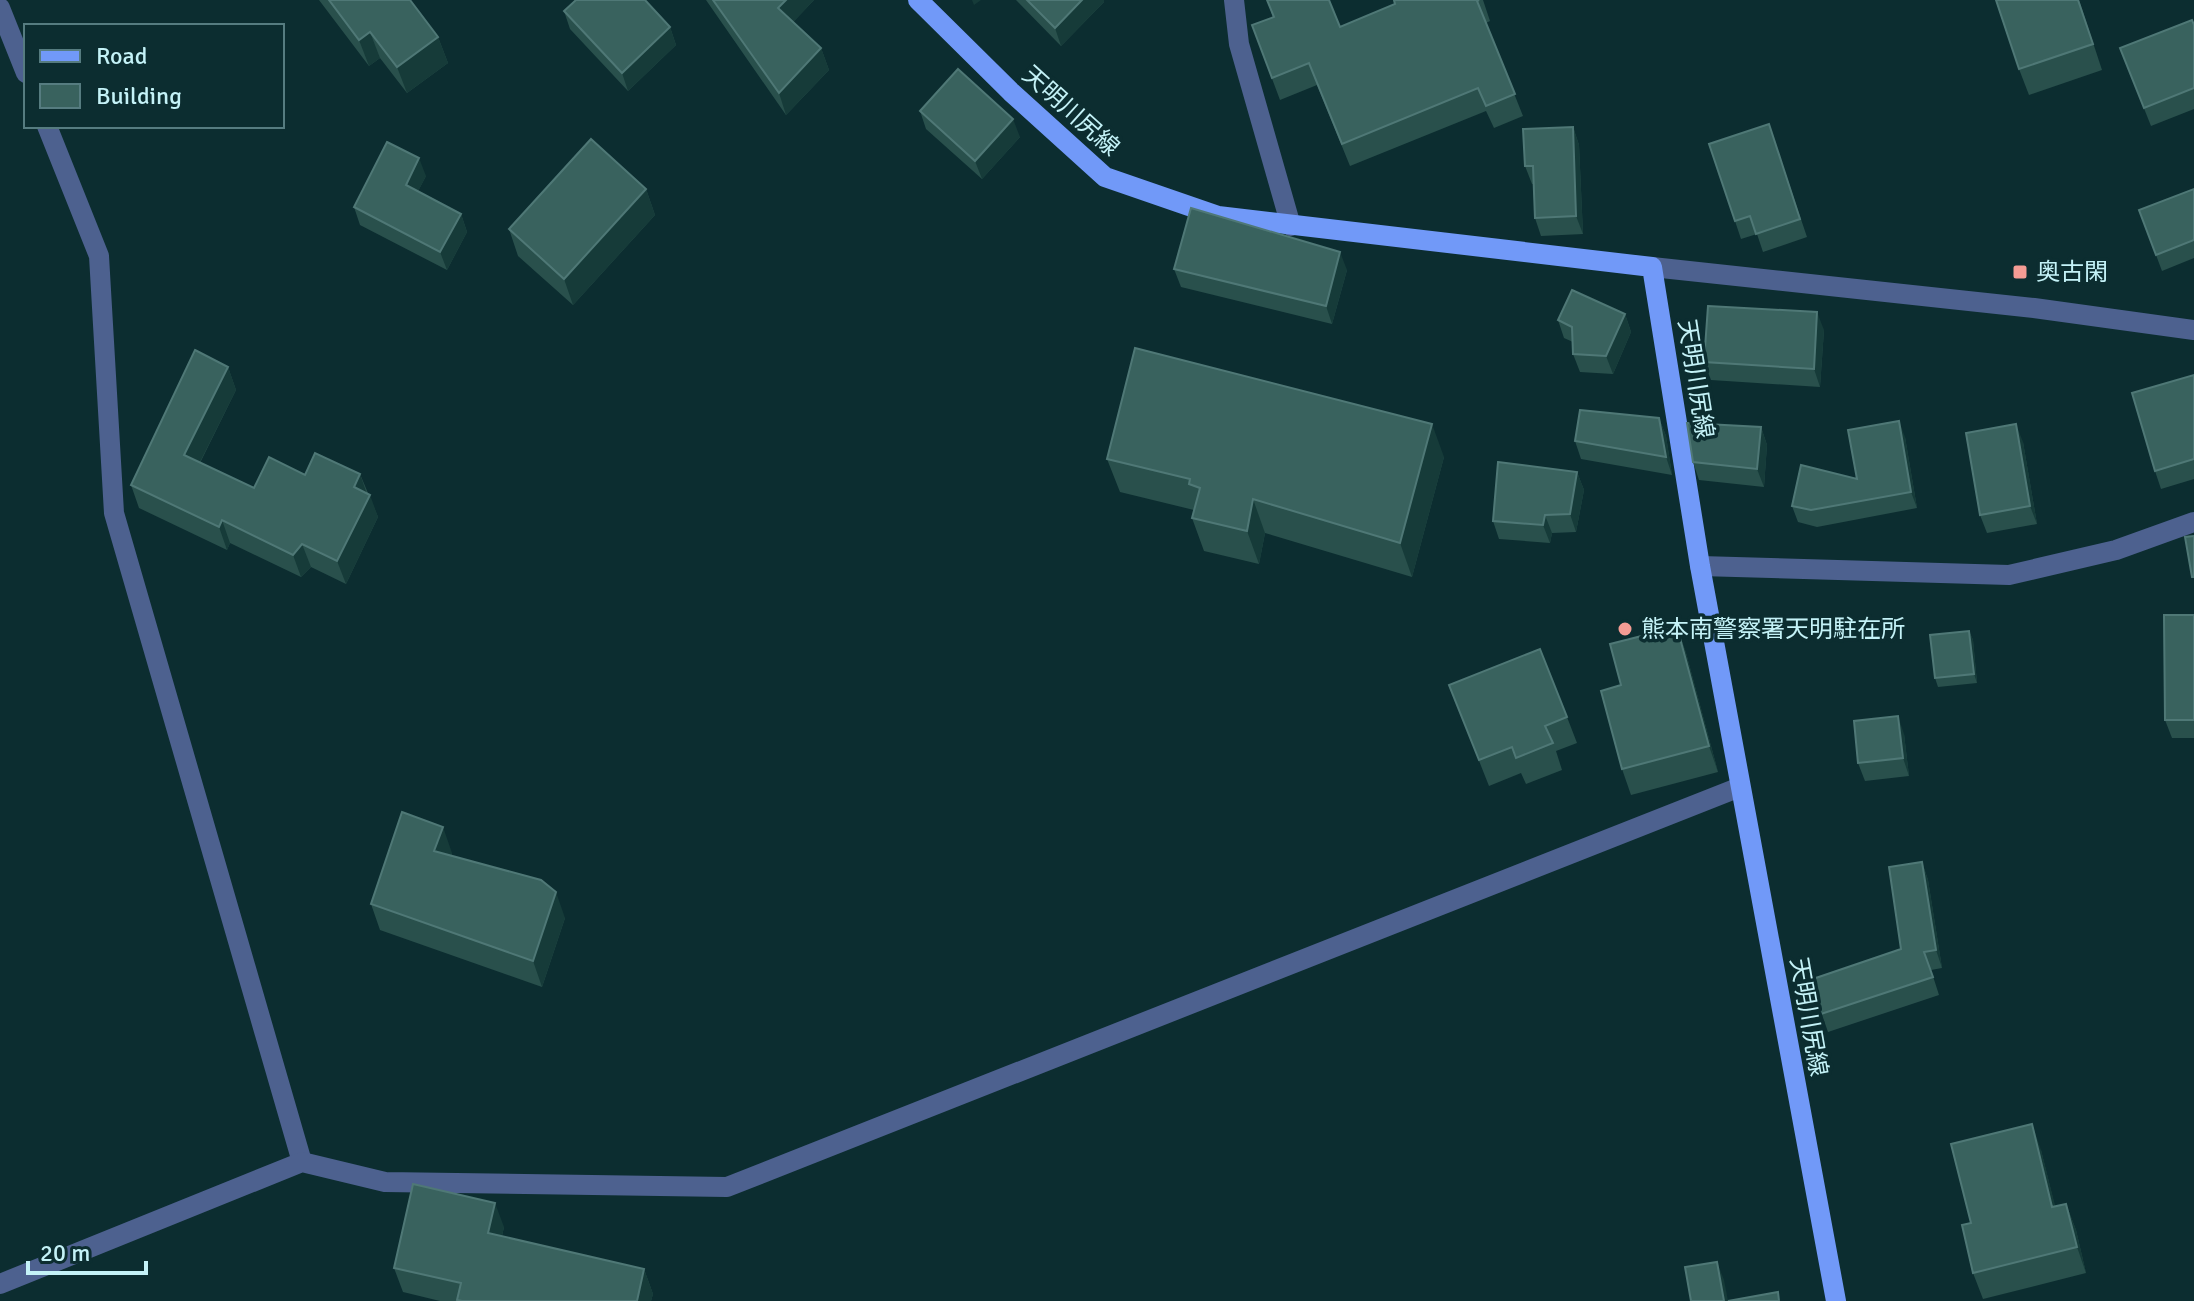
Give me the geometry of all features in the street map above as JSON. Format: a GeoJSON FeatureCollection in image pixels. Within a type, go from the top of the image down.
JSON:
{"type":"FeatureCollection","features":[{"type":"Feature","properties":{"kind":"main road","name":"天明川尻線"},"geometry":{"type":"LineString","coordinates":[[918,0],[1011,92],[1105,177],[1218,216],[1652,267],[1700,566],[1836,1301]]}},
{"type":"Feature","properties":{"kind":"street"},"geometry":{"type":"LineString","coordinates":[[1234,0],[1239,44],[1291,226]]}},
{"type":"Feature","properties":{"kind":"street"},"geometry":{"type":"LineString","coordinates":[[0,8],[24,68]]}},
{"type":"Feature","properties":{"kind":"street"},"geometry":{"type":"LineString","coordinates":[[48,128],[99,256],[114,513],[302,1162]]}},
{"type":"Feature","properties":{"kind":"street"},"geometry":{"type":"LineString","coordinates":[[1652,267],[2034,308],[2194,330]]}},
{"type":"Feature","properties":{"kind":"street"},"geometry":{"type":"LineString","coordinates":[[1700,566],[2009,575],[2116,550],[2194,522]]}},
{"type":"Feature","properties":{"kind":"street"},"geometry":{"type":"LineString","coordinates":[[0,1284],[302,1162],[385,1182],[727,1187],[1740,787]]}},
{"type":"Feature","properties":{"kind":"building"},"geometry":{"type":"Polygon","coordinates":[[[329,0],[410,0],[438,37],[397,67],[370,32],[359,40],[329,0]]]}},
{"type":"Feature","properties":{"kind":"building"},"geometry":{"type":"Polygon","coordinates":[[[576,0],[645,0],[670,27],[622,73],[564,11],[576,0]]]}},
{"type":"Feature","properties":{"kind":"building"},"geometry":{"type":"Polygon","coordinates":[[[713,0],[786,0],[778,8],[821,48],[779,93],[713,0]]]}},
{"type":"Feature","properties":{"kind":"building"},"geometry":{"type":"Polygon","coordinates":[[[1027,0],[1082,0],[1055,28],[1027,0]]]}},
{"type":"Feature","properties":{"kind":"building"},"geometry":{"type":"Polygon","coordinates":[[[1267,0],[1329,0],[1340,27],[1395,4],[1394,0],[1479,0],[1515,94],[1486,106],[1478,88],[1342,144],[1309,63],[1272,78],[1252,25],[1274,17],[1267,0]]]}},
{"type":"Feature","properties":{"kind":"building"},"geometry":{"type":"Polygon","coordinates":[[[1996,0],[2078,0],[2093,44],[2019,69],[1996,0]]]}},
{"type":"Feature","properties":{"kind":"building"},"geometry":{"type":"Polygon","coordinates":[[[2192,20],[2194,88],[2144,108],[2120,48],[2192,20]]]}},
{"type":"Feature","properties":{"kind":"building"},"geometry":{"type":"Polygon","coordinates":[[[958,69],[1013,119],[975,161],[920,111],[958,69]]]}},
{"type":"Feature","properties":{"kind":"building"},"geometry":{"type":"Polygon","coordinates":[[[1769,124],[1800,219],[1756,234],[1750,216],[1735,221],[1709,144],[1769,124]]]}},
{"type":"Feature","properties":{"kind":"building"},"geometry":{"type":"Polygon","coordinates":[[[1573,127],[1576,216],[1535,218],[1533,166],[1525,166],[1523,129],[1573,127]]]}},
{"type":"Feature","properties":{"kind":"building"},"geometry":{"type":"Polygon","coordinates":[[[591,139],[646,189],[564,279],[509,229],[591,139]]]}},
{"type":"Feature","properties":{"kind":"building"},"geometry":{"type":"Polygon","coordinates":[[[387,142],[419,158],[406,185],[461,214],[440,252],[354,207],[387,142]]]}},
{"type":"Feature","properties":{"kind":"building"},"geometry":{"type":"Polygon","coordinates":[[[2194,189],[2194,240],[2156,255],[2139,210],[2194,189]]]}},
{"type":"Feature","properties":{"kind":"building"},"geometry":{"type":"Polygon","coordinates":[[[1191,208],[1340,252],[1326,306],[1174,269],[1191,208]]]}},
{"type":"Feature","properties":{"kind":"building"},"geometry":{"type":"Polygon","coordinates":[[[1572,290],[1625,314],[1606,356],[1573,354],[1572,327],[1558,320],[1572,290]]]}},
{"type":"Feature","properties":{"kind":"building"},"geometry":{"type":"Polygon","coordinates":[[[1708,306],[1817,312],[1814,369],[1704,362],[1708,306]]]}},
{"type":"Feature","properties":{"kind":"building"},"geometry":{"type":"Polygon","coordinates":[[[1135,348],[1432,424],[1400,543],[1253,499],[1247,531],[1192,518],[1200,488],[1189,484],[1190,479],[1107,459],[1135,348]]]}},
{"type":"Feature","properties":{"kind":"building"},"geometry":{"type":"Polygon","coordinates":[[[195,350],[228,367],[184,455],[254,488],[269,457],[305,475],[315,453],[360,474],[354,487],[370,495],[337,561],[302,544],[293,555],[222,520],[219,527],[131,485],[195,350]]]}},
{"type":"Feature","properties":{"kind":"building"},"geometry":{"type":"Polygon","coordinates":[[[2194,375],[2194,459],[2155,471],[2132,393],[2194,375]]]}},
{"type":"Feature","properties":{"kind":"building"},"geometry":{"type":"Polygon","coordinates":[[[1580,410],[1659,418],[1666,457],[1575,441],[1580,410]]]}},
{"type":"Feature","properties":{"kind":"building"},"geometry":{"type":"Polygon","coordinates":[[[1899,421],[1911,492],[1811,510],[1792,506],[1801,465],[1857,479],[1848,430],[1899,421]]]}},
{"type":"Feature","properties":{"kind":"building"},"geometry":{"type":"Polygon","coordinates":[[[1687,423],[1761,427],[1757,469],[1693,462],[1687,423]]]}},
{"type":"Feature","properties":{"kind":"building"},"geometry":{"type":"Polygon","coordinates":[[[2016,424],[2030,506],[1980,515],[1966,433],[2016,424]]]}},
{"type":"Feature","properties":{"kind":"building"},"geometry":{"type":"Polygon","coordinates":[[[1498,462],[1577,472],[1570,514],[1545,515],[1543,525],[1493,521],[1498,462]]]}},
{"type":"Feature","properties":{"kind":"building"},"geometry":{"type":"Polygon","coordinates":[[[2194,536],[2194,577],[2192,577],[2185,537],[2194,536]]]}},
{"type":"Feature","properties":{"kind":"building"},"geometry":{"type":"Polygon","coordinates":[[[2164,615],[2194,615],[2194,720],[2165,720],[2164,615]]]}},
{"type":"Feature","properties":{"kind":"building"},"geometry":{"type":"Polygon","coordinates":[[[1677,627],[1709,746],[1622,769],[1601,691],[1621,685],[1610,644],[1677,627]]]}},
{"type":"Feature","properties":{"kind":"building"},"geometry":{"type":"Polygon","coordinates":[[[1969,631],[1974,674],[1935,678],[1930,635],[1969,631]]]}},
{"type":"Feature","properties":{"kind":"building"},"geometry":{"type":"Polygon","coordinates":[[[1540,649],[1567,717],[1545,726],[1553,743],[1516,758],[1512,747],[1479,760],[1449,685],[1540,649]]]}},
{"type":"Feature","properties":{"kind":"building"},"geometry":{"type":"Polygon","coordinates":[[[1898,716],[1903,758],[1858,763],[1854,721],[1898,716]]]}},
{"type":"Feature","properties":{"kind":"building"},"geometry":{"type":"Polygon","coordinates":[[[402,812],[443,827],[434,851],[541,880],[556,892],[533,961],[371,904],[402,812]]]}},
{"type":"Feature","properties":{"kind":"building"},"geometry":{"type":"Polygon","coordinates":[[[1922,862],[1936,950],[1924,952],[1933,977],[1821,1014],[1810,980],[1901,949],[1889,867],[1922,862]]]}},
{"type":"Feature","properties":{"kind":"building"},"geometry":{"type":"Polygon","coordinates":[[[2032,1124],[2052,1207],[2066,1204],[2077,1247],[1973,1273],[1962,1225],[1971,1223],[1951,1144],[2032,1124]]]}},
{"type":"Feature","properties":{"kind":"building"},"geometry":{"type":"Polygon","coordinates":[[[413,1184],[495,1203],[488,1233],[644,1269],[637,1301],[462,1301],[457,1300],[461,1283],[394,1268],[413,1184]]]}},
{"type":"Feature","properties":{"kind":"building"},"geometry":{"type":"Polygon","coordinates":[[[1717,1262],[1724,1301],[1691,1301],[1685,1267],[1717,1262]]]}},
{"type":"Feature","properties":{"kind":"building"},"geometry":{"type":"Polygon","coordinates":[[[1778,1292],[1779,1301],[1728,1301],[1778,1292]]]}},
{"type":"Feature","properties":{"kind":"place","name":"奥古閑"},"geometry":{"type":"Point","coordinates":[2020,272]}},
{"type":"Feature","properties":{"kind":"place","name":"熊本南警察署天明駐在所"},"geometry":{"type":"Point","coordinates":[1625,629]}}]}
